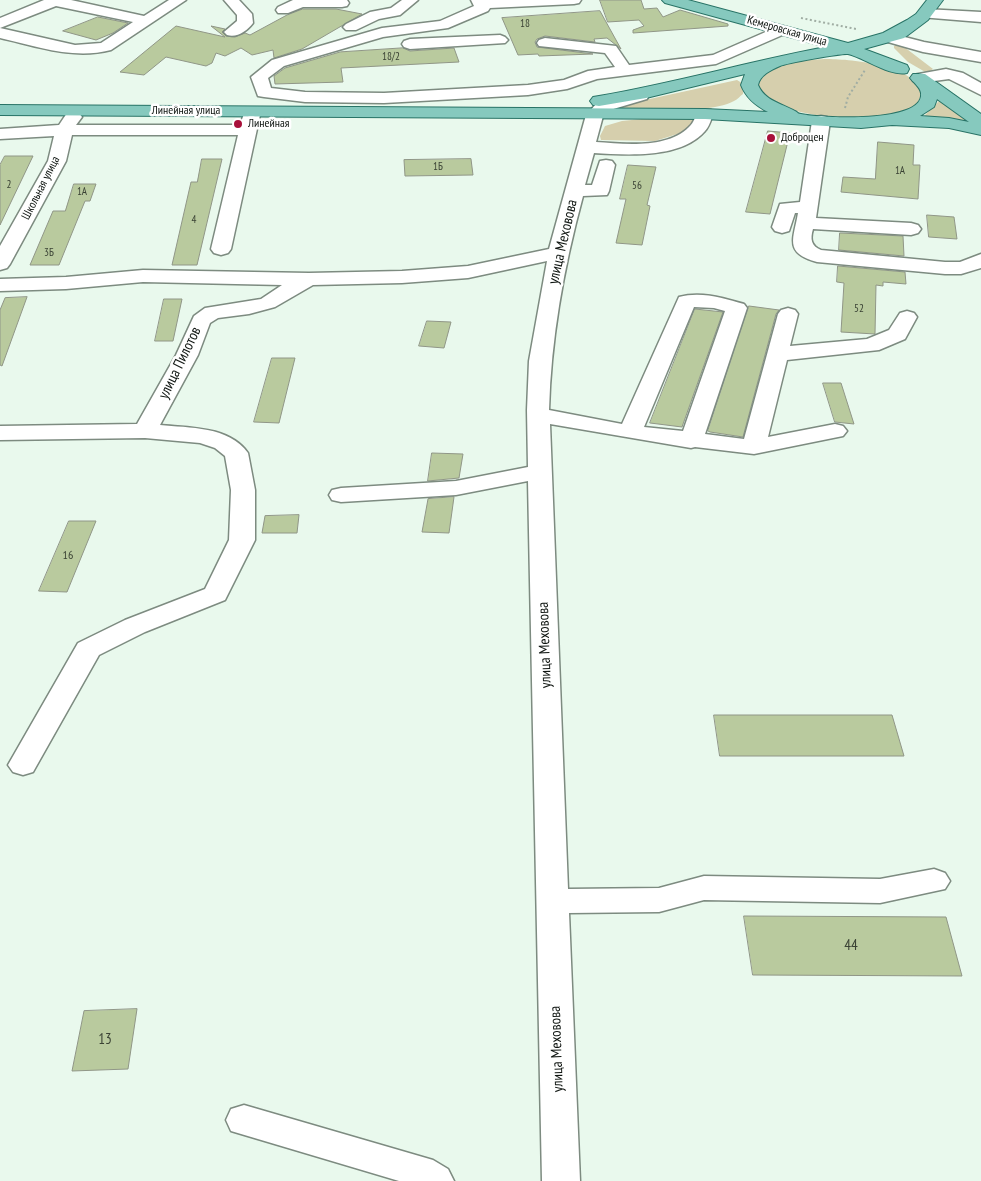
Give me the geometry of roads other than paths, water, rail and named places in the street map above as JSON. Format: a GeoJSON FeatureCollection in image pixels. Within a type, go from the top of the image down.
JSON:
{"type":"FeatureCollection","features":[{"type":"Feature","properties":{"kind":"main road","name":"Кемеровская улица"},"geometry":{"type":"LineString","coordinates":[[670,0],[777,33],[848,48],[901,69]]}},
{"type":"Feature","properties":{"kind":"main road"},"geometry":{"type":"LineString","coordinates":[[402,112],[546,107],[595,102],[646,93],[891,37],[912,24],[931,5]]}},
{"type":"Feature","properties":{"kind":"main road"},"geometry":{"type":"LineString","coordinates":[[891,37],[888,49],[901,69]]}},
{"type":"Feature","properties":{"kind":"main road"},"geometry":{"type":"LineString","coordinates":[[799,58],[838,56],[878,62],[901,69],[922,81],[981,122]]}},
{"type":"Feature","properties":{"kind":"main road"},"geometry":{"type":"LineString","coordinates":[[777,62],[759,70],[750,80],[749,85],[754,96],[781,112],[821,121]]}},
{"type":"Feature","properties":{"kind":"main road"},"geometry":{"type":"LineString","coordinates":[[886,121],[908,116],[923,108],[930,98],[930,93],[922,81]]}},
{"type":"Feature","properties":{"kind":"main road","name":"Линейная улица"},"geometry":{"type":"LineString","coordinates":[[0,110],[402,112]]}},
{"type":"Feature","properties":{"kind":"main road"},"geometry":{"type":"LineString","coordinates":[[402,112],[705,114],[854,124],[886,121],[934,122],[981,130]]}},
{"type":"Feature","properties":{"kind":"street"},"geometry":{"type":"LineString","coordinates":[[0,24],[53,0],[86,4],[147,21]]}},
{"type":"Feature","properties":{"kind":"street"},"geometry":{"type":"LineString","coordinates":[[0,33],[75,50],[105,47],[179,0]]}},
{"type":"Feature","properties":{"kind":"street"},"geometry":{"type":"LineString","coordinates":[[230,0],[244,14],[244,23],[232,32]]}},
{"type":"Feature","properties":{"kind":"street"},"geometry":{"type":"LineString","coordinates":[[351,27],[375,15],[396,12],[411,0]]}},
{"type":"Feature","properties":{"kind":"street"},"geometry":{"type":"LineString","coordinates":[[574,0],[480,2],[483,8],[442,25],[382,33],[278,62],[259,77],[264,92],[305,96],[384,98],[518,90],[567,84],[594,74],[716,59],[777,33]]}},
{"type":"Feature","properties":{"kind":"street"},"geometry":{"type":"LineString","coordinates":[[931,5],[940,0]]}},
{"type":"Feature","properties":{"kind":"street"},"geometry":{"type":"LineString","coordinates":[[283,10],[301,2],[324,4],[345,1],[348,7],[375,15]]}},
{"type":"Feature","properties":{"kind":"street"},"geometry":{"type":"LineString","coordinates":[[931,5],[981,17]]}},
{"type":"Feature","properties":{"kind":"street"},"geometry":{"type":"LineString","coordinates":[[718,42],[758,33],[777,33]]}},
{"type":"Feature","properties":{"kind":"street"},"geometry":{"type":"LineString","coordinates":[[891,37],[923,47],[981,57]]}},
{"type":"Feature","properties":{"kind":"street"},"geometry":{"type":"LineString","coordinates":[[347,43],[405,45],[500,40]]}},
{"type":"Feature","properties":{"kind":"street"},"geometry":{"type":"LineString","coordinates":[[545,43],[610,49],[625,70]]}},
{"type":"Feature","properties":{"kind":"street"},"geometry":{"type":"LineString","coordinates":[[922,81],[943,72],[952,73],[981,90]]}},
{"type":"Feature","properties":{"kind":"street"},"geometry":{"type":"LineString","coordinates":[[595,114],[604,106],[646,93]]}},
{"type":"Feature","properties":{"kind":"street","name":"Школьная улица"},"geometry":{"type":"LineString","coordinates":[[0,264],[57,162],[64,130],[78,110]]}},
{"type":"Feature","properties":{"kind":"street"},"geometry":{"type":"LineString","coordinates":[[221,249],[252,112]]}},
{"type":"Feature","properties":{"kind":"street","name":"улица Меховова"},"geometry":{"type":"LineString","coordinates":[[560,1181],[538,415],[540,361],[558,253],[576,190],[597,156],[595,114]]}},
{"type":"Feature","properties":{"kind":"street"},"geometry":{"type":"LineString","coordinates":[[597,156],[686,140],[697,132],[703,124],[705,114]]}},
{"type":"Feature","properties":{"kind":"street"},"geometry":{"type":"LineString","coordinates":[[821,121],[807,215],[801,242],[809,253],[817,256],[945,268],[973,266],[981,262],[981,260]]}},
{"type":"Feature","properties":{"kind":"street"},"geometry":{"type":"LineString","coordinates":[[0,134],[64,130],[247,130]]}},
{"type":"Feature","properties":{"kind":"street"},"geometry":{"type":"LineString","coordinates":[[782,227],[787,208],[807,215],[911,229]]}},
{"type":"Feature","properties":{"kind":"street"},"geometry":{"type":"LineString","coordinates":[[0,285],[66,283],[143,276],[309,279],[402,277],[468,272],[558,253]]}},
{"type":"Feature","properties":{"kind":"street","name":"улица Пилотов"},"geometry":{"type":"LineString","coordinates":[[145,431],[187,355],[201,320],[212,312],[249,308],[268,303],[287,290],[309,279]]}},
{"type":"Feature","properties":{"kind":"street"},"geometry":{"type":"LineString","coordinates":[[630,432],[686,301],[714,302],[737,308],[691,441]]}},
{"type":"Feature","properties":{"kind":"street"},"geometry":{"type":"LineString","coordinates":[[754,447],[788,314]]}},
{"type":"Feature","properties":{"kind":"street"},"geometry":{"type":"LineString","coordinates":[[778,354],[871,345],[897,334],[907,316]]}},
{"type":"Feature","properties":{"kind":"street"},"geometry":{"type":"LineString","coordinates":[[538,415],[630,432],[691,441],[754,447],[835,431]]}},
{"type":"Feature","properties":{"kind":"street"},"geometry":{"type":"LineString","coordinates":[[0,432],[145,431],[203,436],[223,443],[236,454],[243,490],[242,540],[216,594],[135,626],[88,649],[23,765]]}},
{"type":"Feature","properties":{"kind":"street"},"geometry":{"type":"LineString","coordinates":[[341,495],[456,488],[540,472]]}},
{"type":"Feature","properties":{"kind":"street"},"geometry":{"type":"LineString","coordinates":[[552,901],[659,900],[704,888],[880,892],[934,881]]}},
{"type":"Feature","properties":{"kind":"street"},"geometry":{"type":"LineString","coordinates":[[244,1120],[420,1171],[435,1181]]}},
{"type":"Feature","properties":{"kind":"place","name":"Линейная"},"geometry":{"type":"Point","coordinates":[238,124]}},
{"type":"Feature","properties":{"kind":"place","name":"Доброцен"},"geometry":{"type":"Point","coordinates":[771,138]}}]}
